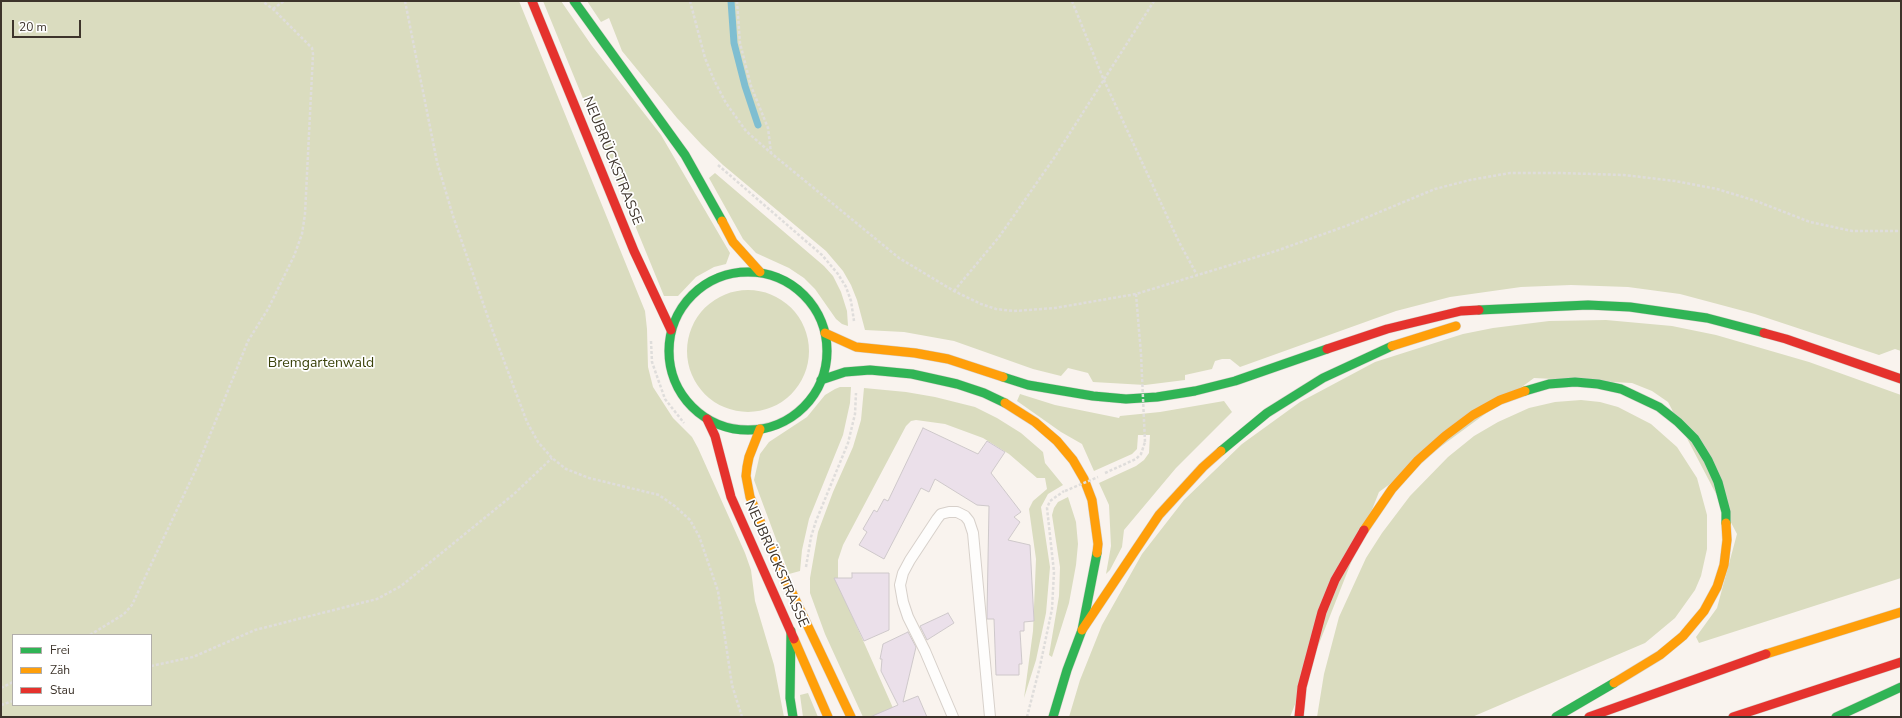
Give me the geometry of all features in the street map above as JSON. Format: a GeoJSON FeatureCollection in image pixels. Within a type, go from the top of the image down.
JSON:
{"type":"FeatureCollection","features":[{"type":"Feature","properties":{"kind":"main road","name":"NEUBRÜCKSTRASSE"},"geometry":{"type":"LineString","coordinates":[[532,1],[634,250],[671,330]]}},
{"type":"Feature","properties":{"kind":"main road"},"geometry":{"type":"LineString","coordinates":[[574,1],[685,155],[708,194],[733,242],[760,272]]}},
{"type":"Feature","properties":{"kind":"main road"},"geometry":{"type":"LineString","coordinates":[[741,272],[760,272],[778,278],[795,287],[809,300],[819,316],[825,333],[827,357],[822,380],[814,395],[791,418],[776,425],[760,429],[742,430],[724,426],[707,419],[689,404],[682,396],[674,380],[669,364],[668,347],[671,330],[678,312],[689,297],[704,284],[722,276],[741,272]]}},
{"type":"Feature","properties":{"kind":"main road"},"geometry":{"type":"LineString","coordinates":[[825,333],[856,347],[915,353],[948,359],[1043,388],[1093,396],[1126,398],[1157,397],[1195,391],[1235,381],[1387,329],[1461,311],[1588,305],[1630,307],[1707,318],[1786,339],[1901,379]]}},
{"type":"Feature","properties":{"kind":"main road"},"geometry":{"type":"LineString","coordinates":[[1485,319],[1519,309]]}},
{"type":"Feature","properties":{"kind":"main road"},"geometry":{"type":"LineString","coordinates":[[1082,630],[1159,515],[1203,467],[1244,431],[1292,397],[1342,368],[1392,346],[1464,324]]}},
{"type":"Feature","properties":{"kind":"main road"},"geometry":{"type":"LineString","coordinates":[[822,380],[832,375],[845,372],[870,370],[935,378],[984,393],[1009,405],[1035,422],[1058,441],[1073,460],[1084,479],[1092,500],[1098,544],[1094,573],[1082,630],[1067,670],[1053,717]]}},
{"type":"Feature","properties":{"kind":"main road"},"geometry":{"type":"LineString","coordinates":[[1298,717],[1302,687],[1311,649],[1322,612],[1335,580],[1372,516],[1392,489],[1418,460],[1467,419],[1500,400],[1549,384],[1575,382],[1598,384],[1621,389],[1641,397],[1659,407],[1678,422],[1694,439],[1708,460],[1718,482],[1726,512],[1727,540],[1725,559],[1714,593],[1704,612],[1684,636],[1660,655],[1556,717]]}},
{"type":"Feature","properties":{"kind":"main road","name":"NEUBRÜCKSTRASSE"},"geometry":{"type":"LineString","coordinates":[[707,419],[715,436],[731,497],[828,717]]}},
{"type":"Feature","properties":{"kind":"main road","name":"NEUBRÜCKSTRASSE"},"geometry":{"type":"LineString","coordinates":[[760,429],[749,457],[747,467],[746,476],[750,497],[777,561],[851,717]]}},
{"type":"Feature","properties":{"kind":"main road"},"geometry":{"type":"LineString","coordinates":[[1589,717],[1774,651],[1901,612]]}},
{"type":"Feature","properties":{"kind":"main road"},"geometry":{"type":"LineString","coordinates":[[791,632],[790,698],[793,717]]}},
{"type":"Feature","properties":{"kind":"main road"},"geometry":{"type":"LineString","coordinates":[[1733,717],[1901,662]]}},
{"type":"Feature","properties":{"kind":"main road"},"geometry":{"type":"LineString","coordinates":[[1836,717],[1901,687]]}},
{"type":"Feature","properties":{"kind":"lane"},"geometry":{"type":"LineString","coordinates":[[952,717],[925,651],[902,602],[900,585],[903,573],[910,560],[937,519],[941,514],[949,512],[957,512],[965,516],[969,521],[972,533],[990,717]]}},
{"type":"Feature","properties":{"kind":"path"},"geometry":{"type":"LineString","coordinates":[[92,634],[124,614],[132,605],[197,467],[248,341],[278,289],[294,256],[302,234],[305,214],[313,54],[312,48],[273,9],[262,1]]}},
{"type":"Feature","properties":{"kind":"path"},"geometry":{"type":"LineString","coordinates":[[273,9],[284,1]]}},
{"type":"Feature","properties":{"kind":"path"},"geometry":{"type":"LineString","coordinates":[[404,1],[437,162],[453,216],[492,329],[527,422],[538,442],[552,458],[566,469],[589,478],[659,495],[676,506],[690,520],[699,536],[718,592],[732,684],[742,717]]}},
{"type":"Feature","properties":{"kind":"path"},"geometry":{"type":"LineString","coordinates":[[690,1],[705,58],[714,80],[726,103],[746,131],[899,258],[954,291],[981,304],[996,309],[1014,311],[1076,306],[1136,294],[1276,251],[1339,228],[1435,189],[1470,180],[1510,173],[1561,172],[1624,175],[1675,181],[1717,189],[1756,201],[1810,222],[1852,231],[1901,231]]}},
{"type":"Feature","properties":{"kind":"path"},"geometry":{"type":"LineString","coordinates":[[737,1],[740,43],[751,86],[768,128],[771,153]]}},
{"type":"Feature","properties":{"kind":"path"},"geometry":{"type":"LineString","coordinates":[[1072,1],[1103,78],[1179,242],[1198,275]]}},
{"type":"Feature","properties":{"kind":"path"},"geometry":{"type":"LineString","coordinates":[[954,291],[999,237],[1054,158],[1103,78],[1154,1]]}},
{"type":"Feature","properties":{"kind":"path"},"geometry":{"type":"LineString","coordinates":[[714,161],[822,255],[838,274],[846,287],[851,301],[854,322]]}},
{"type":"Feature","properties":{"kind":"path"},"geometry":{"type":"LineString","coordinates":[[1027,717],[1044,652],[1052,609],[1054,572],[1047,508],[1050,501],[1065,491],[1136,459],[1141,454],[1145,442],[1141,354],[1136,294]]}},
{"type":"Feature","properties":{"kind":"path"},"geometry":{"type":"LineString","coordinates":[[651,336],[652,362],[665,399],[688,428]]}},
{"type":"Feature","properties":{"kind":"path"},"geometry":{"type":"LineString","coordinates":[[805,572],[811,537],[816,521],[848,443],[855,414],[856,389]]}},
{"type":"Feature","properties":{"kind":"path"},"geometry":{"type":"LineString","coordinates":[[152,666],[193,657],[255,630],[377,599],[401,586],[514,494],[552,458]]}},
{"type":"Feature","properties":{"kind":"path"},"geometry":{"type":"LineString","coordinates":[[1,688],[12,682]]}},
{"type":"Feature","properties":{"kind":"path"},"geometry":{"type":"LineString","coordinates":[[1,705],[12,701]]}},
{"type":"Feature","properties":{"kind":"green space","name":"Bremgartenwald"},"geometry":{"type":"Polygon","coordinates":[[[1,1],[519,1],[645,311],[648,367],[653,387],[673,418],[692,437],[745,553],[751,570],[755,601],[774,665],[784,717],[1,717],[1,1]]]}},
{"type":"Feature","properties":{"kind":"green space"},"geometry":{"type":"Polygon","coordinates":[[[543,1],[561,1],[592,46],[661,135],[730,253],[726,264],[714,267],[696,277],[678,296],[664,296],[543,1]]]}},
{"type":"Feature","properties":{"kind":"green space"},"geometry":{"type":"Polygon","coordinates":[[[587,1],[1901,1],[1901,351],[1895,349],[1879,355],[1755,314],[1680,294],[1628,287],[1571,285],[1521,287],[1450,297],[1396,311],[1240,367],[1230,359],[1222,359],[1215,361],[1212,369],[1185,375],[1185,380],[1145,385],[1093,382],[1088,373],[1068,368],[1061,376],[1033,369],[954,341],[904,332],[865,330],[857,300],[843,271],[826,251],[723,165],[702,145],[677,118],[622,51],[609,18],[601,22],[587,1]]]}},
{"type":"Feature","properties":{"kind":"green space"},"geometry":{"type":"Polygon","coordinates":[[[715,173],[824,266],[833,276],[841,292],[847,311],[848,326],[842,324],[836,319],[815,289],[804,278],[789,268],[756,253],[743,239],[709,178],[715,173]]]}},
{"type":"Feature","properties":{"kind":"green space"},"geometry":{"type":"Polygon","coordinates":[[[748,290],[760,291],[771,295],[782,300],[791,308],[799,317],[804,328],[808,339],[808,363],[804,374],[799,385],[791,394],[782,402],[771,407],[760,411],[748,412],[736,411],[725,407],[714,402],[705,394],[697,385],[692,374],[688,363],[687,351],[688,339],[692,328],[697,317],[705,308],[714,300],[725,295],[736,291],[748,290]]]}},
{"type":"Feature","properties":{"kind":"green space"},"geometry":{"type":"Polygon","coordinates":[[[1606,320],[1672,326],[1716,335],[1809,362],[1901,395],[1901,578],[1699,643],[1696,637],[1717,608],[1737,534],[1668,402],[1652,391],[1632,383],[1534,378],[1379,492],[1290,717],[1069,717],[1080,680],[1102,625],[1142,554],[1184,500],[1242,444],[1300,402],[1375,362],[1463,334],[1493,328],[1549,321],[1606,320]]]}},
{"type":"Feature","properties":{"kind":"green space"},"geometry":{"type":"Polygon","coordinates":[[[840,387],[851,387],[850,403],[843,435],[809,519],[802,550],[800,571],[789,574],[754,480],[760,454],[769,442],[807,417],[825,395],[840,387]]]}},
{"type":"Feature","properties":{"kind":"green space"},"geometry":{"type":"Polygon","coordinates":[[[864,388],[906,392],[935,397],[975,407],[997,418],[1021,433],[1043,452],[1045,463],[1063,485],[1048,494],[1041,507],[1050,567],[1046,613],[1036,660],[1024,698],[1033,631],[1036,559],[1029,509],[1033,501],[1047,489],[1045,478],[1037,478],[1009,454],[983,438],[945,424],[916,420],[911,421],[906,426],[843,545],[838,560],[838,584],[897,717],[863,717],[825,634],[810,593],[810,578],[818,532],[833,492],[853,447],[861,420],[864,388]]]}},
{"type":"Feature","properties":{"kind":"green space"},"geometry":{"type":"Polygon","coordinates":[[[1020,394],[1055,405],[1119,418],[1120,416],[1160,412],[1224,401],[1232,412],[1176,468],[1124,530],[1122,547],[1110,570],[1106,574],[1111,546],[1109,505],[1099,483],[1136,466],[1144,460],[1149,453],[1150,435],[1138,435],[1137,449],[1132,454],[1094,471],[1082,444],[1061,432],[1017,401],[1020,394]]]}},
{"type":"Feature","properties":{"kind":"green space"},"geometry":{"type":"Polygon","coordinates":[[[1581,400],[1600,402],[1618,407],[1651,424],[1677,447],[1697,478],[1707,515],[1707,549],[1701,576],[1695,590],[1675,618],[1645,643],[1472,717],[1317,717],[1324,674],[1339,617],[1366,558],[1382,533],[1410,496],[1448,457],[1474,436],[1498,422],[1529,408],[1555,402],[1581,400]]]}},
{"type":"Feature","properties":{"kind":"green space"},"geometry":{"type":"Polygon","coordinates":[[[1068,497],[1076,522],[1078,544],[1076,565],[1069,603],[1052,657],[1049,655],[1059,596],[1060,567],[1052,515],[1058,502],[1068,497]]]}},
{"type":"Feature","properties":{"kind":"green space"},"geometry":{"type":"Polygon","coordinates":[[[808,693],[818,717],[803,717],[800,695],[808,693]]]}},
{"type":"Feature","properties":{"kind":"building"},"geometry":{"type":"Polygon","coordinates":[[[923,428],[978,454],[987,441],[1005,452],[991,473],[1021,512],[1014,517],[1020,522],[1008,540],[1030,545],[1034,621],[1024,622],[1024,631],[1020,631],[1022,664],[1019,664],[1019,675],[996,675],[994,619],[987,619],[989,506],[977,505],[935,479],[929,492],[921,488],[884,559],[859,545],[867,532],[863,529],[874,510],[877,512],[884,499],[888,501],[923,428]]]}},
{"type":"Feature","properties":{"kind":"building"},"geometry":{"type":"Polygon","coordinates":[[[852,573],[889,573],[889,630],[864,641],[834,578],[852,578],[852,573]]]}},
{"type":"Feature","properties":{"kind":"building"},"geometry":{"type":"Polygon","coordinates":[[[948,613],[954,623],[927,640],[920,626],[948,613]]]}},
{"type":"Feature","properties":{"kind":"building"},"geometry":{"type":"Polygon","coordinates":[[[908,632],[916,647],[903,702],[918,696],[927,717],[870,717],[898,705],[881,671],[882,659],[880,659],[883,644],[908,632]]]}},
{"type":"Feature","properties":{"kind":"waterway"},"geometry":{"type":"LineString","coordinates":[[731,1],[734,43],[745,86],[758,125]]}},
{"type":"Feature","properties":{"kind":"traffic: fast"},"geometry":{"type":"LineString","coordinates":[[574,1],[685,155],[722,221]]}},
{"type":"Feature","properties":{"kind":"traffic: fast"},"geometry":{"type":"LineString","coordinates":[[756,272],[771,275],[785,281],[804,295],[814,307],[824,328],[827,351],[824,374],[814,395],[804,407],[792,417],[771,427],[756,430],[740,430],[725,427],[704,417],[692,407],[682,395],[672,374],[670,366],[669,343],[672,328],[682,307],[692,295],[704,285],[725,275],[733,273],[756,272]]}},
{"type":"Feature","properties":{"kind":"traffic: fast"},"geometry":{"type":"LineString","coordinates":[[1479,310],[1588,305],[1630,307],[1707,318],[1764,333]]}},
{"type":"Feature","properties":{"kind":"traffic: fast"},"geometry":{"type":"LineString","coordinates":[[1221,451],[1267,413],[1323,378],[1392,346]]}},
{"type":"Feature","properties":{"kind":"traffic: fast"},"geometry":{"type":"LineString","coordinates":[[1003,377],[1028,385],[1093,396],[1126,399],[1157,397],[1195,391],[1235,381],[1327,349]]}},
{"type":"Feature","properties":{"kind":"traffic: fast"},"geometry":{"type":"LineString","coordinates":[[821,380],[845,372],[870,370],[912,374],[957,384],[984,393],[1005,403]]}},
{"type":"Feature","properties":{"kind":"traffic: fast"},"geometry":{"type":"LineString","coordinates":[[1525,391],[1549,384],[1575,382],[1598,384],[1621,389],[1659,407],[1678,422],[1695,439],[1708,460],[1718,482],[1726,512],[1726,523]]}},
{"type":"Feature","properties":{"kind":"traffic: fast"},"geometry":{"type":"LineString","coordinates":[[1053,717],[1067,670],[1082,630],[1097,553]]}},
{"type":"Feature","properties":{"kind":"traffic: fast"},"geometry":{"type":"LineString","coordinates":[[791,631],[790,698],[793,717]]}},
{"type":"Feature","properties":{"kind":"traffic: fast"},"geometry":{"type":"LineString","coordinates":[[1556,717],[1614,683]]}},
{"type":"Feature","properties":{"kind":"traffic: fast"},"geometry":{"type":"LineString","coordinates":[[1836,717],[1901,687]]}},
{"type":"Feature","properties":{"kind":"traffic: slow"},"geometry":{"type":"LineString","coordinates":[[722,221],[733,242],[760,272]]}},
{"type":"Feature","properties":{"kind":"traffic: slow"},"geometry":{"type":"LineString","coordinates":[[1392,346],[1456,326]]}},
{"type":"Feature","properties":{"kind":"traffic: slow"},"geometry":{"type":"LineString","coordinates":[[825,333],[856,347],[915,353],[948,359],[1003,377]]}},
{"type":"Feature","properties":{"kind":"traffic: slow"},"geometry":{"type":"LineString","coordinates":[[1364,530],[1392,489],[1418,460],[1445,436],[1473,415],[1500,400],[1525,391]]}},
{"type":"Feature","properties":{"kind":"traffic: slow"},"geometry":{"type":"LineString","coordinates":[[1005,403],[1035,422],[1057,441],[1073,460],[1084,479],[1092,500],[1098,544],[1097,553]]}},
{"type":"Feature","properties":{"kind":"traffic: slow"},"geometry":{"type":"LineString","coordinates":[[760,429],[749,457],[747,467],[746,476],[750,497],[777,561],[851,717]]}},
{"type":"Feature","properties":{"kind":"traffic: slow"},"geometry":{"type":"LineString","coordinates":[[1082,630],[1159,515],[1203,467],[1221,451]]}},
{"type":"Feature","properties":{"kind":"traffic: slow"},"geometry":{"type":"LineString","coordinates":[[1614,683],[1660,655],[1683,636],[1704,611],[1717,587],[1724,565],[1727,540],[1726,523]]}},
{"type":"Feature","properties":{"kind":"traffic: slow"},"geometry":{"type":"LineString","coordinates":[[1766,654],[1901,612]]}},
{"type":"Feature","properties":{"kind":"traffic: slow"},"geometry":{"type":"LineString","coordinates":[[794,639],[828,717]]}},
{"type":"Feature","properties":{"kind":"traffic: jam"},"geometry":{"type":"LineString","coordinates":[[532,1],[634,251],[671,330]]}},
{"type":"Feature","properties":{"kind":"traffic: jam"},"geometry":{"type":"LineString","coordinates":[[1327,349],[1387,329],[1461,311],[1479,310]]}},
{"type":"Feature","properties":{"kind":"traffic: jam"},"geometry":{"type":"LineString","coordinates":[[1764,333],[1786,339],[1901,379]]}},
{"type":"Feature","properties":{"kind":"traffic: jam"},"geometry":{"type":"LineString","coordinates":[[707,419],[715,436],[731,497],[794,639]]}},
{"type":"Feature","properties":{"kind":"traffic: jam"},"geometry":{"type":"LineString","coordinates":[[1299,717],[1302,687],[1322,612],[1335,580],[1364,530]]}},
{"type":"Feature","properties":{"kind":"traffic: jam"},"geometry":{"type":"LineString","coordinates":[[1589,717],[1766,654]]}},
{"type":"Feature","properties":{"kind":"traffic: jam"},"geometry":{"type":"LineString","coordinates":[[1733,717],[1901,662]]}}]}
